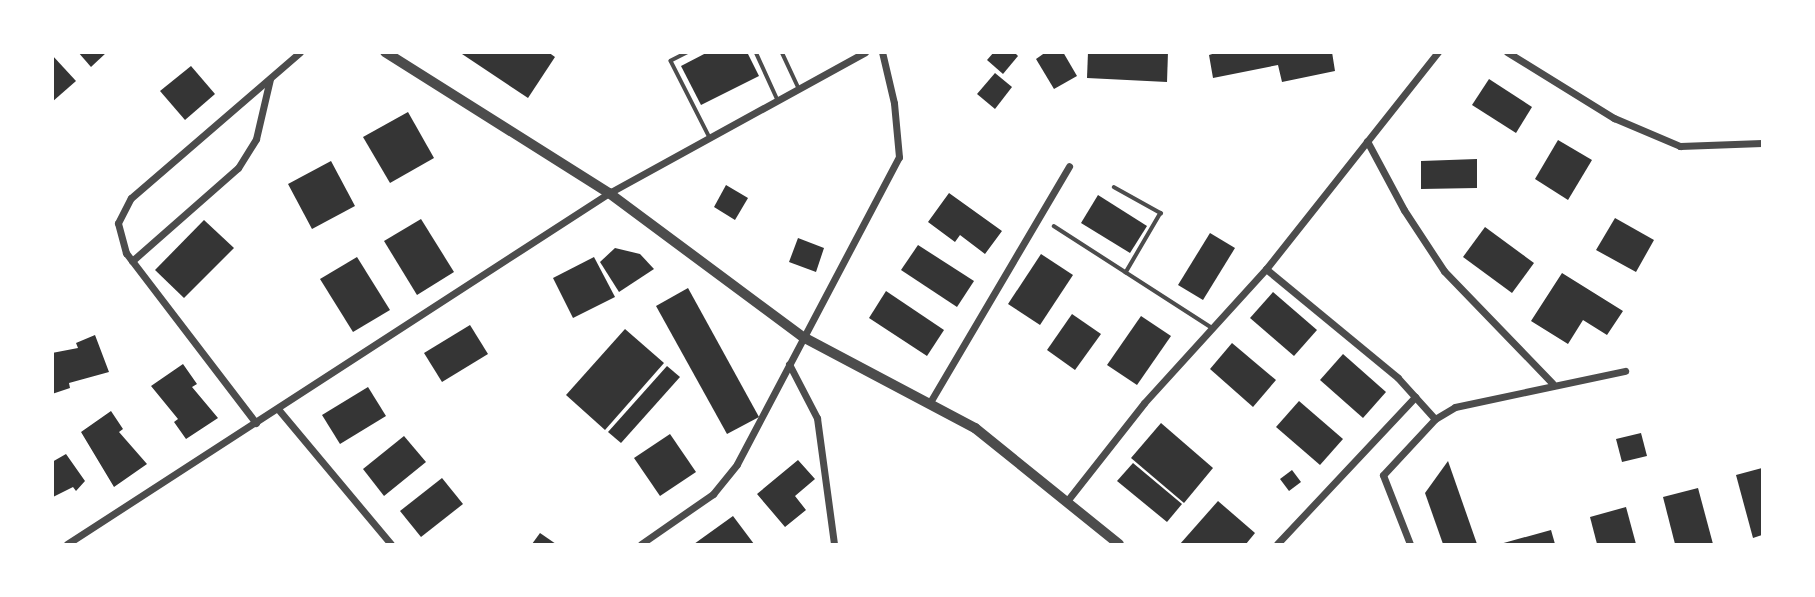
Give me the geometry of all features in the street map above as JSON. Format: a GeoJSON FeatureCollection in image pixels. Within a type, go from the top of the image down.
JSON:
{"type":"FeatureCollection","features":[{"type":"Feature","properties":{"kind":"street"},"geometry":{"type":"LineString","coordinates":[[256,423],[132,261],[118,231],[125,205],[300,52]]}},
{"type":"Feature","properties":{"kind":"street"},"geometry":{"type":"LineString","coordinates":[[385,52],[609,193],[803,337],[975,428],[1119,544]]}},
{"type":"Feature","properties":{"kind":"street"},"geometry":{"type":"LineString","coordinates":[[66,544],[609,193],[865,52]]}},
{"type":"Feature","properties":{"kind":"street"},"geometry":{"type":"LineString","coordinates":[[641,544],[721,484],[737,464],[900,157],[894,103],[882,52]]}},
{"type":"Feature","properties":{"kind":"street"},"geometry":{"type":"LineString","coordinates":[[1067,502],[1144,404],[1266,269],[1438,52]]}},
{"type":"Feature","properties":{"kind":"street"},"geometry":{"type":"LineString","coordinates":[[1507,52],[1614,118],[1680,146],[1762,143]]}},
{"type":"Feature","properties":{"kind":"street"},"geometry":{"type":"LineString","coordinates":[[132,261],[238,168],[256,139],[271,78]]}},
{"type":"Feature","properties":{"kind":"street"},"geometry":{"type":"LineString","coordinates":[[1367,141],[1404,210],[1444,271],[1552,383]]}},
{"type":"Feature","properties":{"kind":"street"},"geometry":{"type":"LineString","coordinates":[[929,404],[1069,166]]}},
{"type":"Feature","properties":{"kind":"street"},"geometry":{"type":"LineString","coordinates":[[1266,269],[1415,397],[1435,419]]}},
{"type":"Feature","properties":{"kind":"street"},"geometry":{"type":"LineString","coordinates":[[789,364],[817,418],[834,544]]}},
{"type":"Feature","properties":{"kind":"street"},"geometry":{"type":"LineString","coordinates":[[1410,544],[1383,475],[1435,419],[1455,408],[1552,383],[1625,371]]}},
{"type":"Feature","properties":{"kind":"street"},"geometry":{"type":"LineString","coordinates":[[1277,544],[1415,397]]}},
{"type":"Feature","properties":{"kind":"street"},"geometry":{"type":"LineString","coordinates":[[278,409],[391,544]]}},
{"type":"Feature","properties":{"kind":"lane"},"geometry":{"type":"LineString","coordinates":[[689,52],[671,61],[710,138]]}},
{"type":"Feature","properties":{"kind":"lane"},"geometry":{"type":"LineString","coordinates":[[756,52],[778,100]]}},
{"type":"Feature","properties":{"kind":"lane"},"geometry":{"type":"LineString","coordinates":[[782,52],[799,89]]}},
{"type":"Feature","properties":{"kind":"lane"},"geometry":{"type":"LineString","coordinates":[[1114,187],[1161,212],[1126,273]]}},
{"type":"Feature","properties":{"kind":"lane"},"geometry":{"type":"LineString","coordinates":[[1054,226],[1212,328]]}},
{"type":"Feature","properties":{"kind":"building"},"geometry":{"type":"Polygon","coordinates":[[[78,52],[107,52],[91,67],[78,52]]]}},
{"type":"Feature","properties":{"kind":"building"},"geometry":{"type":"Polygon","coordinates":[[[459,52],[548,52],[555,57],[528,98],[459,52]]]}},
{"type":"Feature","properties":{"kind":"building"},"geometry":{"type":"Polygon","coordinates":[[[708,52],[747,52],[759,76],[701,105],[681,66],[708,52]]]}},
{"type":"Feature","properties":{"kind":"building"},"geometry":{"type":"Polygon","coordinates":[[[994,52],[1014,52],[1018,56],[1003,74],[987,60],[994,52]]]}},
{"type":"Feature","properties":{"kind":"building"},"geometry":{"type":"Polygon","coordinates":[[[1046,52],[1063,52],[1077,76],[1054,89],[1036,59],[1046,52]]]}},
{"type":"Feature","properties":{"kind":"building"},"geometry":{"type":"Polygon","coordinates":[[[1088,52],[1168,52],[1167,82],[1087,78],[1088,52]]]}},
{"type":"Feature","properties":{"kind":"building"},"geometry":{"type":"Polygon","coordinates":[[[1219,52],[1332,52],[1335,71],[1282,82],[1278,65],[1213,78],[1209,55],[1219,52]]]}},
{"type":"Feature","properties":{"kind":"building"},"geometry":{"type":"Polygon","coordinates":[[[52,55],[76,81],[52,102],[52,55]]]}},
{"type":"Feature","properties":{"kind":"building"},"geometry":{"type":"Polygon","coordinates":[[[191,66],[215,94],[185,120],[160,91],[191,66]]]}},
{"type":"Feature","properties":{"kind":"building"},"geometry":{"type":"Polygon","coordinates":[[[995,73],[1012,87],[995,109],[977,94],[995,73]]]}},
{"type":"Feature","properties":{"kind":"building"},"geometry":{"type":"Polygon","coordinates":[[[1489,79],[1532,107],[1516,133],[1472,105],[1489,79]]]}},
{"type":"Feature","properties":{"kind":"building"},"geometry":{"type":"Polygon","coordinates":[[[408,112],[434,158],[390,183],[363,137],[408,112]]]}},
{"type":"Feature","properties":{"kind":"building"},"geometry":{"type":"Polygon","coordinates":[[[1558,140],[1592,160],[1568,200],[1535,179],[1558,140]]]}},
{"type":"Feature","properties":{"kind":"building"},"geometry":{"type":"Polygon","coordinates":[[[1477,159],[1477,188],[1421,189],[1421,161],[1477,159]]]}},
{"type":"Feature","properties":{"kind":"building"},"geometry":{"type":"Polygon","coordinates":[[[331,161],[355,206],[312,229],[288,184],[331,161]]]}},
{"type":"Feature","properties":{"kind":"building"},"geometry":{"type":"Polygon","coordinates":[[[726,185],[748,198],[735,220],[714,207],[726,185]]]}},
{"type":"Feature","properties":{"kind":"building"},"geometry":{"type":"Polygon","coordinates":[[[949,193],[1002,231],[985,254],[960,235],[955,242],[928,222],[949,193]]]}},
{"type":"Feature","properties":{"kind":"building"},"geometry":{"type":"Polygon","coordinates":[[[1098,195],[1147,226],[1130,253],[1081,223],[1098,195]]]}},
{"type":"Feature","properties":{"kind":"building"},"geometry":{"type":"Polygon","coordinates":[[[1615,218],[1654,240],[1636,272],[1596,250],[1615,218]]]}},
{"type":"Feature","properties":{"kind":"building"},"geometry":{"type":"Polygon","coordinates":[[[421,219],[454,272],[417,295],[384,241],[421,219]]]}},
{"type":"Feature","properties":{"kind":"building"},"geometry":{"type":"Polygon","coordinates":[[[204,220],[234,248],[184,298],[155,270],[204,220]]]}},
{"type":"Feature","properties":{"kind":"building"},"geometry":{"type":"Polygon","coordinates":[[[1485,227],[1534,263],[1512,293],[1463,257],[1485,227]]]}},
{"type":"Feature","properties":{"kind":"building"},"geometry":{"type":"Polygon","coordinates":[[[1210,233],[1235,248],[1203,300],[1178,285],[1210,233]]]}},
{"type":"Feature","properties":{"kind":"building"},"geometry":{"type":"Polygon","coordinates":[[[798,238],[824,248],[816,272],[789,262],[798,238]]]}},
{"type":"Feature","properties":{"kind":"building"},"geometry":{"type":"Polygon","coordinates":[[[918,245],[974,281],[957,307],[901,270],[918,245]]]}},
{"type":"Feature","properties":{"kind":"building"},"geometry":{"type":"Polygon","coordinates":[[[615,248],[640,254],[654,269],[619,292],[600,262],[615,248]]]}},
{"type":"Feature","properties":{"kind":"building"},"geometry":{"type":"Polygon","coordinates":[[[1041,254],[1073,275],[1040,325],[1008,304],[1041,254]]]}},
{"type":"Feature","properties":{"kind":"building"},"geometry":{"type":"Polygon","coordinates":[[[357,257],[390,310],[353,332],[320,279],[357,257]]]}},
{"type":"Feature","properties":{"kind":"building"},"geometry":{"type":"Polygon","coordinates":[[[594,257],[615,297],[573,318],[553,278],[594,257]]]}},
{"type":"Feature","properties":{"kind":"building"},"geometry":{"type":"Polygon","coordinates":[[[1562,273],[1623,311],[1607,335],[1583,320],[1568,344],[1531,321],[1562,273]]]}},
{"type":"Feature","properties":{"kind":"building"},"geometry":{"type":"Polygon","coordinates":[[[688,288],[759,417],[727,434],[656,306],[688,288]]]}},
{"type":"Feature","properties":{"kind":"building"},"geometry":{"type":"Polygon","coordinates":[[[886,291],[944,330],[927,356],[869,318],[886,291]]]}},
{"type":"Feature","properties":{"kind":"building"},"geometry":{"type":"Polygon","coordinates":[[[1273,292],[1317,330],[1294,356],[1250,318],[1273,292]]]}},
{"type":"Feature","properties":{"kind":"building"},"geometry":{"type":"Polygon","coordinates":[[[1072,314],[1101,334],[1075,370],[1047,350],[1072,314]]]}},
{"type":"Feature","properties":{"kind":"building"},"geometry":{"type":"Polygon","coordinates":[[[1141,316],[1171,336],[1137,385],[1107,365],[1141,316]]]}},
{"type":"Feature","properties":{"kind":"building"},"geometry":{"type":"Polygon","coordinates":[[[470,325],[488,354],[442,382],[424,353],[470,325]]]}},
{"type":"Feature","properties":{"kind":"building"},"geometry":{"type":"Polygon","coordinates":[[[625,329],[664,363],[605,430],[566,395],[625,329]]]}},
{"type":"Feature","properties":{"kind":"building"},"geometry":{"type":"Polygon","coordinates":[[[95,335],[109,372],[69,383],[70,388],[52,394],[52,353],[78,348],[76,343],[95,335]]]}},
{"type":"Feature","properties":{"kind":"building"},"geometry":{"type":"Polygon","coordinates":[[[1232,343],[1276,380],[1253,407],[1210,369],[1232,343]]]}},
{"type":"Feature","properties":{"kind":"building"},"geometry":{"type":"Polygon","coordinates":[[[1343,354],[1386,392],[1363,418],[1320,380],[1343,354]]]}},
{"type":"Feature","properties":{"kind":"building"},"geometry":{"type":"Polygon","coordinates":[[[183,364],[197,384],[192,387],[218,418],[186,439],[174,422],[178,419],[151,386],[183,364]]]}},
{"type":"Feature","properties":{"kind":"building"},"geometry":{"type":"Polygon","coordinates":[[[667,366],[680,377],[621,443],[608,432],[667,366]]]}},
{"type":"Feature","properties":{"kind":"building"},"geometry":{"type":"Polygon","coordinates":[[[368,387],[386,416],[340,444],[322,415],[368,387]]]}},
{"type":"Feature","properties":{"kind":"building"},"geometry":{"type":"Polygon","coordinates":[[[1299,401],[1343,439],[1320,465],[1276,427],[1299,401]]]}},
{"type":"Feature","properties":{"kind":"building"},"geometry":{"type":"Polygon","coordinates":[[[111,411],[123,429],[119,432],[147,464],[114,487],[81,432],[111,411]]]}},
{"type":"Feature","properties":{"kind":"building"},"geometry":{"type":"Polygon","coordinates":[[[1161,423],[1213,468],[1184,503],[1131,458],[1161,423]]]}},
{"type":"Feature","properties":{"kind":"building"},"geometry":{"type":"Polygon","coordinates":[[[1641,433],[1647,456],[1622,462],[1616,439],[1641,433]]]}},
{"type":"Feature","properties":{"kind":"building"},"geometry":{"type":"Polygon","coordinates":[[[670,434],[696,472],[660,496],[634,458],[670,434]]]}},
{"type":"Feature","properties":{"kind":"building"},"geometry":{"type":"Polygon","coordinates":[[[404,436],[426,462],[384,496],[363,469],[404,436]]]}},
{"type":"Feature","properties":{"kind":"building"},"geometry":{"type":"Polygon","coordinates":[[[66,454],[85,481],[76,491],[73,487],[53,497],[52,504],[52,462],[66,454]]]}},
{"type":"Feature","properties":{"kind":"building"},"geometry":{"type":"Polygon","coordinates":[[[798,460],[815,479],[795,496],[806,510],[785,527],[757,494],[798,460]]]}},
{"type":"Feature","properties":{"kind":"building"},"geometry":{"type":"Polygon","coordinates":[[[1448,461],[1477,544],[1443,544],[1425,493],[1448,461]]]}},
{"type":"Feature","properties":{"kind":"building"},"geometry":{"type":"Polygon","coordinates":[[[1133,463],[1182,504],[1167,522],[1117,481],[1133,463]]]}},
{"type":"Feature","properties":{"kind":"building"},"geometry":{"type":"Polygon","coordinates":[[[1762,468],[1762,535],[1753,538],[1736,475],[1762,468]]]}},
{"type":"Feature","properties":{"kind":"building"},"geometry":{"type":"Polygon","coordinates":[[[1292,470],[1301,482],[1289,491],[1280,479],[1292,470]]]}},
{"type":"Feature","properties":{"kind":"building"},"geometry":{"type":"Polygon","coordinates":[[[442,478],[463,504],[421,537],[400,511],[442,478]]]}},
{"type":"Feature","properties":{"kind":"building"},"geometry":{"type":"Polygon","coordinates":[[[1698,488],[1713,544],[1675,544],[1663,497],[1698,488]]]}},
{"type":"Feature","properties":{"kind":"building"},"geometry":{"type":"Polygon","coordinates":[[[1218,501],[1255,533],[1246,544],[1180,544],[1218,501]]]}},
{"type":"Feature","properties":{"kind":"building"},"geometry":{"type":"Polygon","coordinates":[[[1626,507],[1636,544],[1597,544],[1590,517],[1626,507]]]}},
{"type":"Feature","properties":{"kind":"building"},"geometry":{"type":"Polygon","coordinates":[[[733,516],[754,544],[694,544],[733,516]]]}},
{"type":"Feature","properties":{"kind":"building"},"geometry":{"type":"Polygon","coordinates":[[[1551,530],[1555,544],[1500,544],[1551,530]]]}},
{"type":"Feature","properties":{"kind":"building"},"geometry":{"type":"Polygon","coordinates":[[[540,533],[556,544],[532,544],[540,533]]]}}]}
